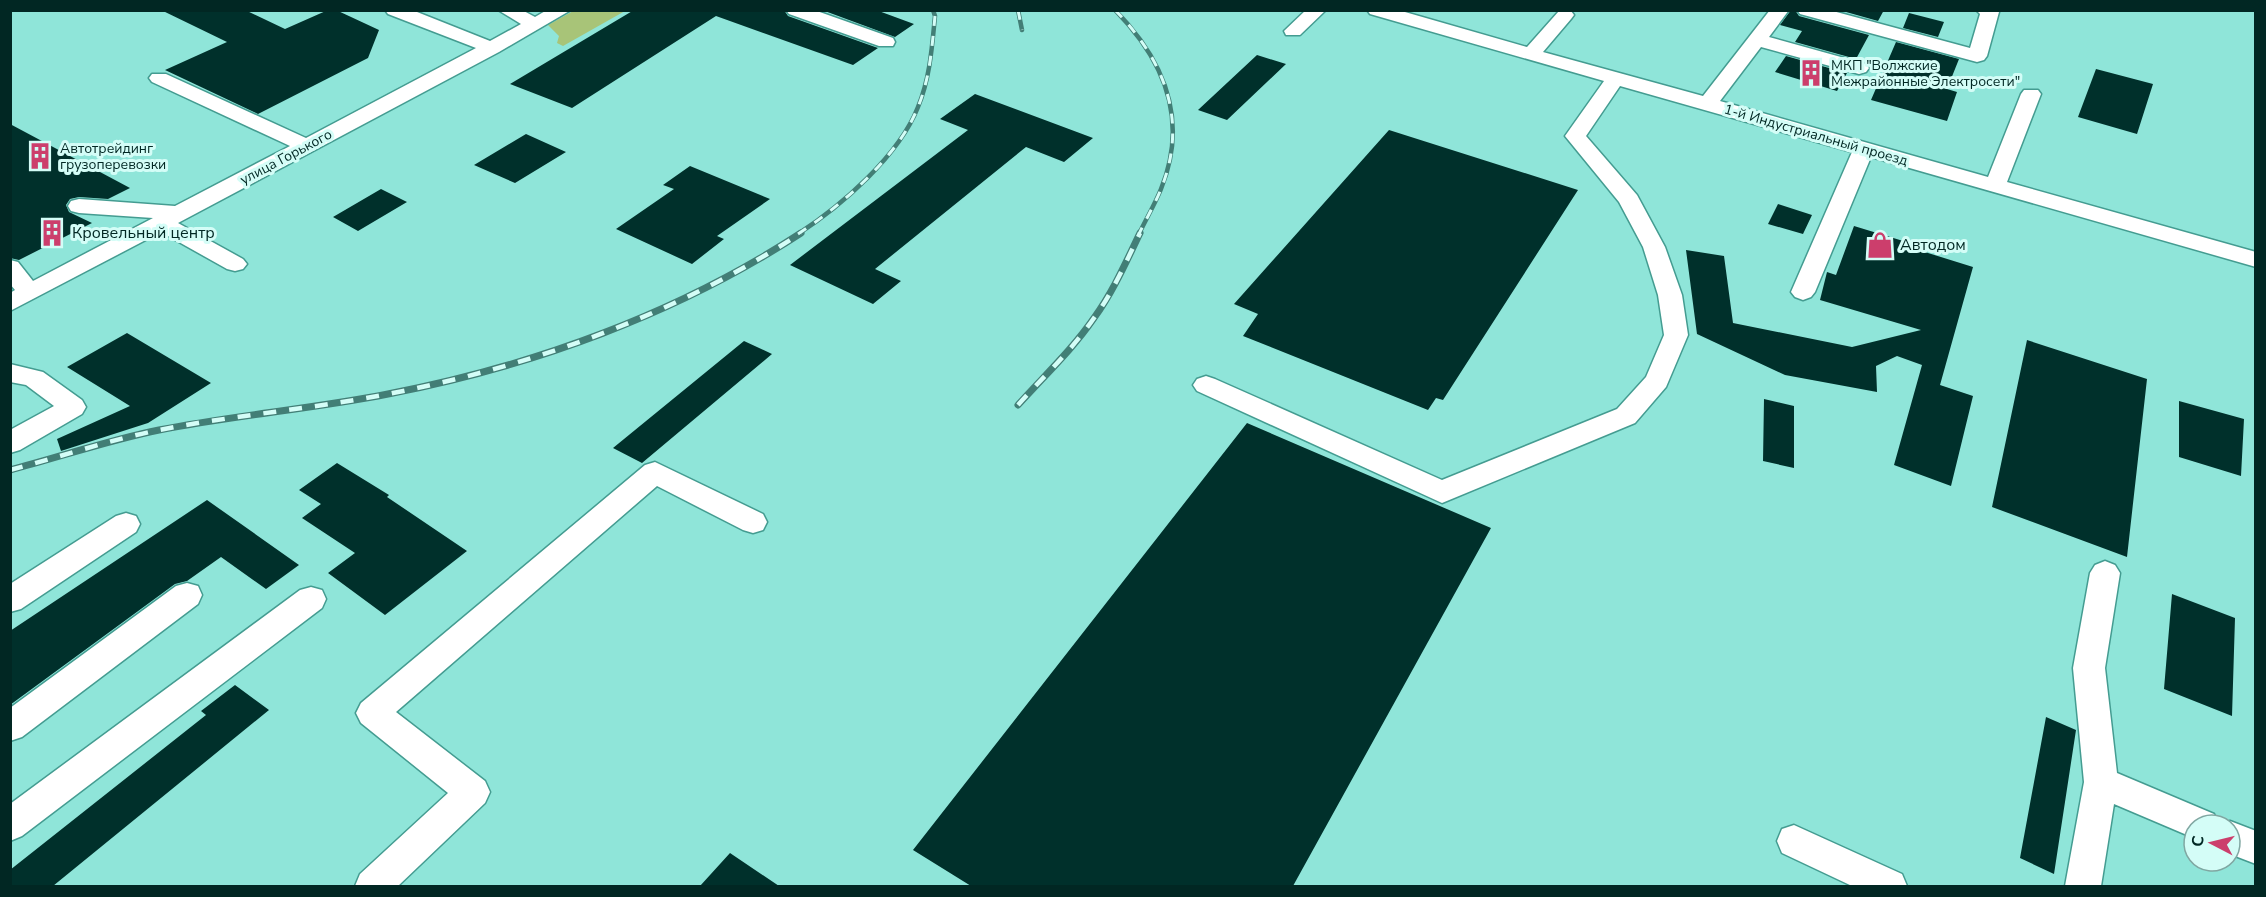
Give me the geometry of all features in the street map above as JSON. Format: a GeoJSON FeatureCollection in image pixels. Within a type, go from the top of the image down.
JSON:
{"type":"FeatureCollection","features":[{"type":"Feature","properties":{"kind":"street"},"geometry":{"type":"LineString","coordinates":[[394,10],[492,48]]}},
{"type":"Feature","properties":{"kind":"street"},"geometry":{"type":"LineString","coordinates":[[507,10],[535,24]]}},
{"type":"Feature","properties":{"kind":"street","name":"улица Горького"},"geometry":{"type":"LineString","coordinates":[[20,298],[562,10]]}},
{"type":"Feature","properties":{"kind":"street"},"geometry":{"type":"LineString","coordinates":[[795,10],[886,42]]}},
{"type":"Feature","properties":{"kind":"street"},"geometry":{"type":"LineString","coordinates":[[1293,31],[1317,10]]}},
{"type":"Feature","properties":{"kind":"street","name":"1-й Индустриальный проезд"},"geometry":{"type":"LineString","coordinates":[[1376,10],[2256,260]]}},
{"type":"Feature","properties":{"kind":"street"},"geometry":{"type":"LineString","coordinates":[[1707,104],[1759,40],[1780,10]]}},
{"type":"Feature","properties":{"kind":"street"},"geometry":{"type":"LineString","coordinates":[[1806,10],[1977,56],[1990,12],[1985,10]]}},
{"type":"Feature","properties":{"kind":"street"},"geometry":{"type":"LineString","coordinates":[[1531,54],[1565,15]]}},
{"type":"Feature","properties":{"kind":"street"},"geometry":{"type":"LineString","coordinates":[[1759,40],[1859,68]]}},
{"type":"Feature","properties":{"kind":"street"},"geometry":{"type":"LineString","coordinates":[[159,78],[307,146]]}},
{"type":"Feature","properties":{"kind":"street"},"geometry":{"type":"LineString","coordinates":[[1206,386],[1442,492],[1626,416],[1657,381],[1676,335],[1670,295],[1654,247],[1629,200],[1575,136],[1616,78]]}},
{"type":"Feature","properties":{"kind":"street"},"geometry":{"type":"LineString","coordinates":[[1995,186],[2031,94]]}},
{"type":"Feature","properties":{"kind":"street"},"geometry":{"type":"LineString","coordinates":[[1803,292],[1864,149]]}},
{"type":"Feature","properties":{"kind":"street"},"geometry":{"type":"LineString","coordinates":[[79,206],[171,218],[235,264]]}},
{"type":"Feature","properties":{"kind":"street"},"geometry":{"type":"LineString","coordinates":[[10,267],[20,298]]}},
{"type":"Feature","properties":{"kind":"street"},"geometry":{"type":"LineString","coordinates":[[10,373],[34,378],[73,407],[10,443]]}},
{"type":"Feature","properties":{"kind":"street"},"geometry":{"type":"LineString","coordinates":[[373,886],[473,792],[372,713],[655,471],[753,522]]}},
{"type":"Feature","properties":{"kind":"street"},"geometry":{"type":"LineString","coordinates":[[10,600],[126,524]]}},
{"type":"Feature","properties":{"kind":"street"},"geometry":{"type":"LineString","coordinates":[[2083,886],[2101,782],[2089,668],[2105,573]]}},
{"type":"Feature","properties":{"kind":"street"},"geometry":{"type":"LineString","coordinates":[[10,728],[100,658],[187,595]]}},
{"type":"Feature","properties":{"kind":"street"},"geometry":{"type":"LineString","coordinates":[[10,825],[311,599]]}},
{"type":"Feature","properties":{"kind":"street"},"geometry":{"type":"LineString","coordinates":[[2101,782],[2182,816]]}},
{"type":"Feature","properties":{"kind":"street"},"geometry":{"type":"LineString","coordinates":[[1794,841],[1889,886]]}},
{"type":"Feature","properties":{"kind":"street"},"geometry":{"type":"LineString","coordinates":[[2242,842],[2256,848]]}},
{"type":"Feature","properties":{"kind":"green space"},"geometry":{"type":"Polygon","coordinates":[[[575,10],[625,11],[563,46],[557,43],[559,36],[548,25],[575,10]]]}},
{"type":"Feature","properties":{"kind":"building"},"geometry":{"type":"Polygon","coordinates":[[[161,10],[245,10],[285,29],[328,10],[336,10],[379,30],[368,58],[258,114],[165,70],[227,42],[161,10]]]}},
{"type":"Feature","properties":{"kind":"building"},"geometry":{"type":"Polygon","coordinates":[[[634,10],[784,10],[788,16],[878,48],[853,65],[716,16],[572,108],[510,84],[634,10]]]}},
{"type":"Feature","properties":{"kind":"building"},"geometry":{"type":"Polygon","coordinates":[[[822,10],[876,10],[914,24],[895,37],[822,10]]]}},
{"type":"Feature","properties":{"kind":"building"},"geometry":{"type":"Polygon","coordinates":[[[1791,10],[1795,10],[1799,16],[1869,35],[1856,59],[1795,42],[1802,31],[1780,25],[1791,10]]]}},
{"type":"Feature","properties":{"kind":"building"},"geometry":{"type":"Polygon","coordinates":[[[1839,10],[1884,10],[1878,21],[1839,10]]]}},
{"type":"Feature","properties":{"kind":"building"},"geometry":{"type":"Polygon","coordinates":[[[1909,13],[1944,22],[1938,37],[1903,28],[1909,13]]]}},
{"type":"Feature","properties":{"kind":"building"},"geometry":{"type":"Polygon","coordinates":[[[1896,42],[1959,59],[1947,89],[1957,92],[1947,121],[1871,100],[1896,42]]]}},
{"type":"Feature","properties":{"kind":"building"},"geometry":{"type":"Polygon","coordinates":[[[1257,55],[1286,64],[1227,120],[1198,110],[1257,55]]]}},
{"type":"Feature","properties":{"kind":"building","name":"МКП \"Волжские Межрайонные Электросети\""},"geometry":{"type":"Polygon","coordinates":[[[1786,56],[1847,73],[1837,91],[1775,72],[1786,56]]]}},
{"type":"Feature","properties":{"kind":"building"},"geometry":{"type":"Polygon","coordinates":[[[2096,69],[2153,84],[2137,134],[2078,117],[2096,69]]]}},
{"type":"Feature","properties":{"kind":"building"},"geometry":{"type":"Polygon","coordinates":[[[975,94],[1093,138],[1064,162],[1026,147],[875,269],[901,281],[873,304],[790,265],[968,130],[940,119],[975,94]]]}},
{"type":"Feature","properties":{"kind":"building","name":"Автотрейдинг грузоперевозки"},"geometry":{"type":"Polygon","coordinates":[[[10,124],[130,188],[108,199],[79,197],[70,199],[66,205],[69,212],[92,223],[19,260],[10,258],[10,124]]]}},
{"type":"Feature","properties":{"kind":"building"},"geometry":{"type":"Polygon","coordinates":[[[1389,130],[1578,190],[1443,400],[1436,398],[1428,410],[1243,336],[1258,314],[1234,304],[1389,130]]]}},
{"type":"Feature","properties":{"kind":"building"},"geometry":{"type":"Polygon","coordinates":[[[526,134],[566,152],[515,183],[474,165],[526,134]]]}},
{"type":"Feature","properties":{"kind":"building"},"geometry":{"type":"Polygon","coordinates":[[[690,166],[770,199],[717,236],[724,239],[692,264],[616,229],[674,189],[663,185],[690,166]]]}},
{"type":"Feature","properties":{"kind":"building"},"geometry":{"type":"Polygon","coordinates":[[[381,189],[407,202],[358,231],[333,217],[381,189]]]}},
{"type":"Feature","properties":{"kind":"building"},"geometry":{"type":"Polygon","coordinates":[[[1778,204],[1812,215],[1803,234],[1768,224],[1778,204]]]}},
{"type":"Feature","properties":{"kind":"building"},"geometry":{"type":"Polygon","coordinates":[[[1854,226],[1913,244],[1912,248],[1973,267],[1940,385],[1973,396],[1951,486],[1894,465],[1922,365],[1897,356],[1876,366],[1877,392],[1785,375],[1697,334],[1686,250],[1724,256],[1733,323],[1852,347],[1921,330],[1820,300],[1827,272],[1836,275],[1854,226]]]}},
{"type":"Feature","properties":{"kind":"building"},"geometry":{"type":"Polygon","coordinates":[[[127,333],[211,383],[148,423],[61,451],[57,439],[130,406],[67,367],[127,333]]]}},
{"type":"Feature","properties":{"kind":"building"},"geometry":{"type":"Polygon","coordinates":[[[2027,340],[2147,379],[2127,557],[1992,507],[2027,340]]]}},
{"type":"Feature","properties":{"kind":"building"},"geometry":{"type":"Polygon","coordinates":[[[744,341],[772,354],[642,463],[613,448],[744,341]]]}},
{"type":"Feature","properties":{"kind":"building"},"geometry":{"type":"Polygon","coordinates":[[[1764,399],[1794,406],[1794,468],[1763,461],[1764,399]]]}},
{"type":"Feature","properties":{"kind":"building"},"geometry":{"type":"Polygon","coordinates":[[[2179,401],[2244,419],[2241,476],[2179,457],[2179,401]]]}},
{"type":"Feature","properties":{"kind":"building"},"geometry":{"type":"Polygon","coordinates":[[[1247,423],[1491,528],[1293,886],[971,886],[913,850],[1247,423]]]}},
{"type":"Feature","properties":{"kind":"building"},"geometry":{"type":"Polygon","coordinates":[[[337,463],[389,495],[387,497],[467,551],[385,615],[328,573],[355,553],[302,518],[321,504],[299,490],[337,463]]]}},
{"type":"Feature","properties":{"kind":"building"},"geometry":{"type":"Polygon","coordinates":[[[207,500],[299,565],[266,589],[221,557],[187,581],[175,584],[10,705],[10,631],[207,500]]]}},
{"type":"Feature","properties":{"kind":"building"},"geometry":{"type":"Polygon","coordinates":[[[2172,594],[2235,618],[2232,716],[2164,689],[2172,594]]]}},
{"type":"Feature","properties":{"kind":"building"},"geometry":{"type":"Polygon","coordinates":[[[235,685],[269,710],[53,886],[10,886],[10,870],[206,715],[201,711],[235,685]]]}},
{"type":"Feature","properties":{"kind":"building"},"geometry":{"type":"Polygon","coordinates":[[[2046,717],[2076,730],[2054,874],[2020,858],[2046,717]]]}},
{"type":"Feature","properties":{"kind":"building"},"geometry":{"type":"Polygon","coordinates":[[[730,853],[779,886],[700,886],[730,853]]]}},
{"type":"Feature","properties":{"kind":"railway"},"geometry":{"type":"LineString","coordinates":[[798,234],[815,223],[867,178],[897,144],[909,125],[918,107],[928,74],[935,16],[933,10]]}},
{"type":"Feature","properties":{"kind":"railway"},"geometry":{"type":"LineString","coordinates":[[1018,10],[1022,30]]}},
{"type":"Feature","properties":{"kind":"railway"},"geometry":{"type":"LineString","coordinates":[[1115,10],[1147,49],[1167,92],[1172,115],[1173,139],[1169,164],[1159,195],[1139,234]]}},
{"type":"Feature","properties":{"kind":"railway"},"geometry":{"type":"LineString","coordinates":[[10,470],[140,434],[388,394],[442,382],[550,352],[654,312],[705,288],[801,233]]}},
{"type":"Feature","properties":{"kind":"railway"},"geometry":{"type":"LineString","coordinates":[[1018,405],[1067,352],[1094,318],[1113,287],[1140,233]]}},
{"type":"Feature","properties":{"kind":"place","name":"МКП \"Волжские Межрайонные Электросети\""},"geometry":{"type":"Point","coordinates":[1811,73]}},
{"type":"Feature","properties":{"kind":"place","name":"Автотрейдинг грузоперевозки"},"geometry":{"type":"Point","coordinates":[40,156]}},
{"type":"Feature","properties":{"kind":"place","name":"Кровельный центр"},"geometry":{"type":"Point","coordinates":[52,233]}},
{"type":"Feature","properties":{"kind":"place","name":"Автодом"},"geometry":{"type":"Point","coordinates":[1880,245]}}]}
